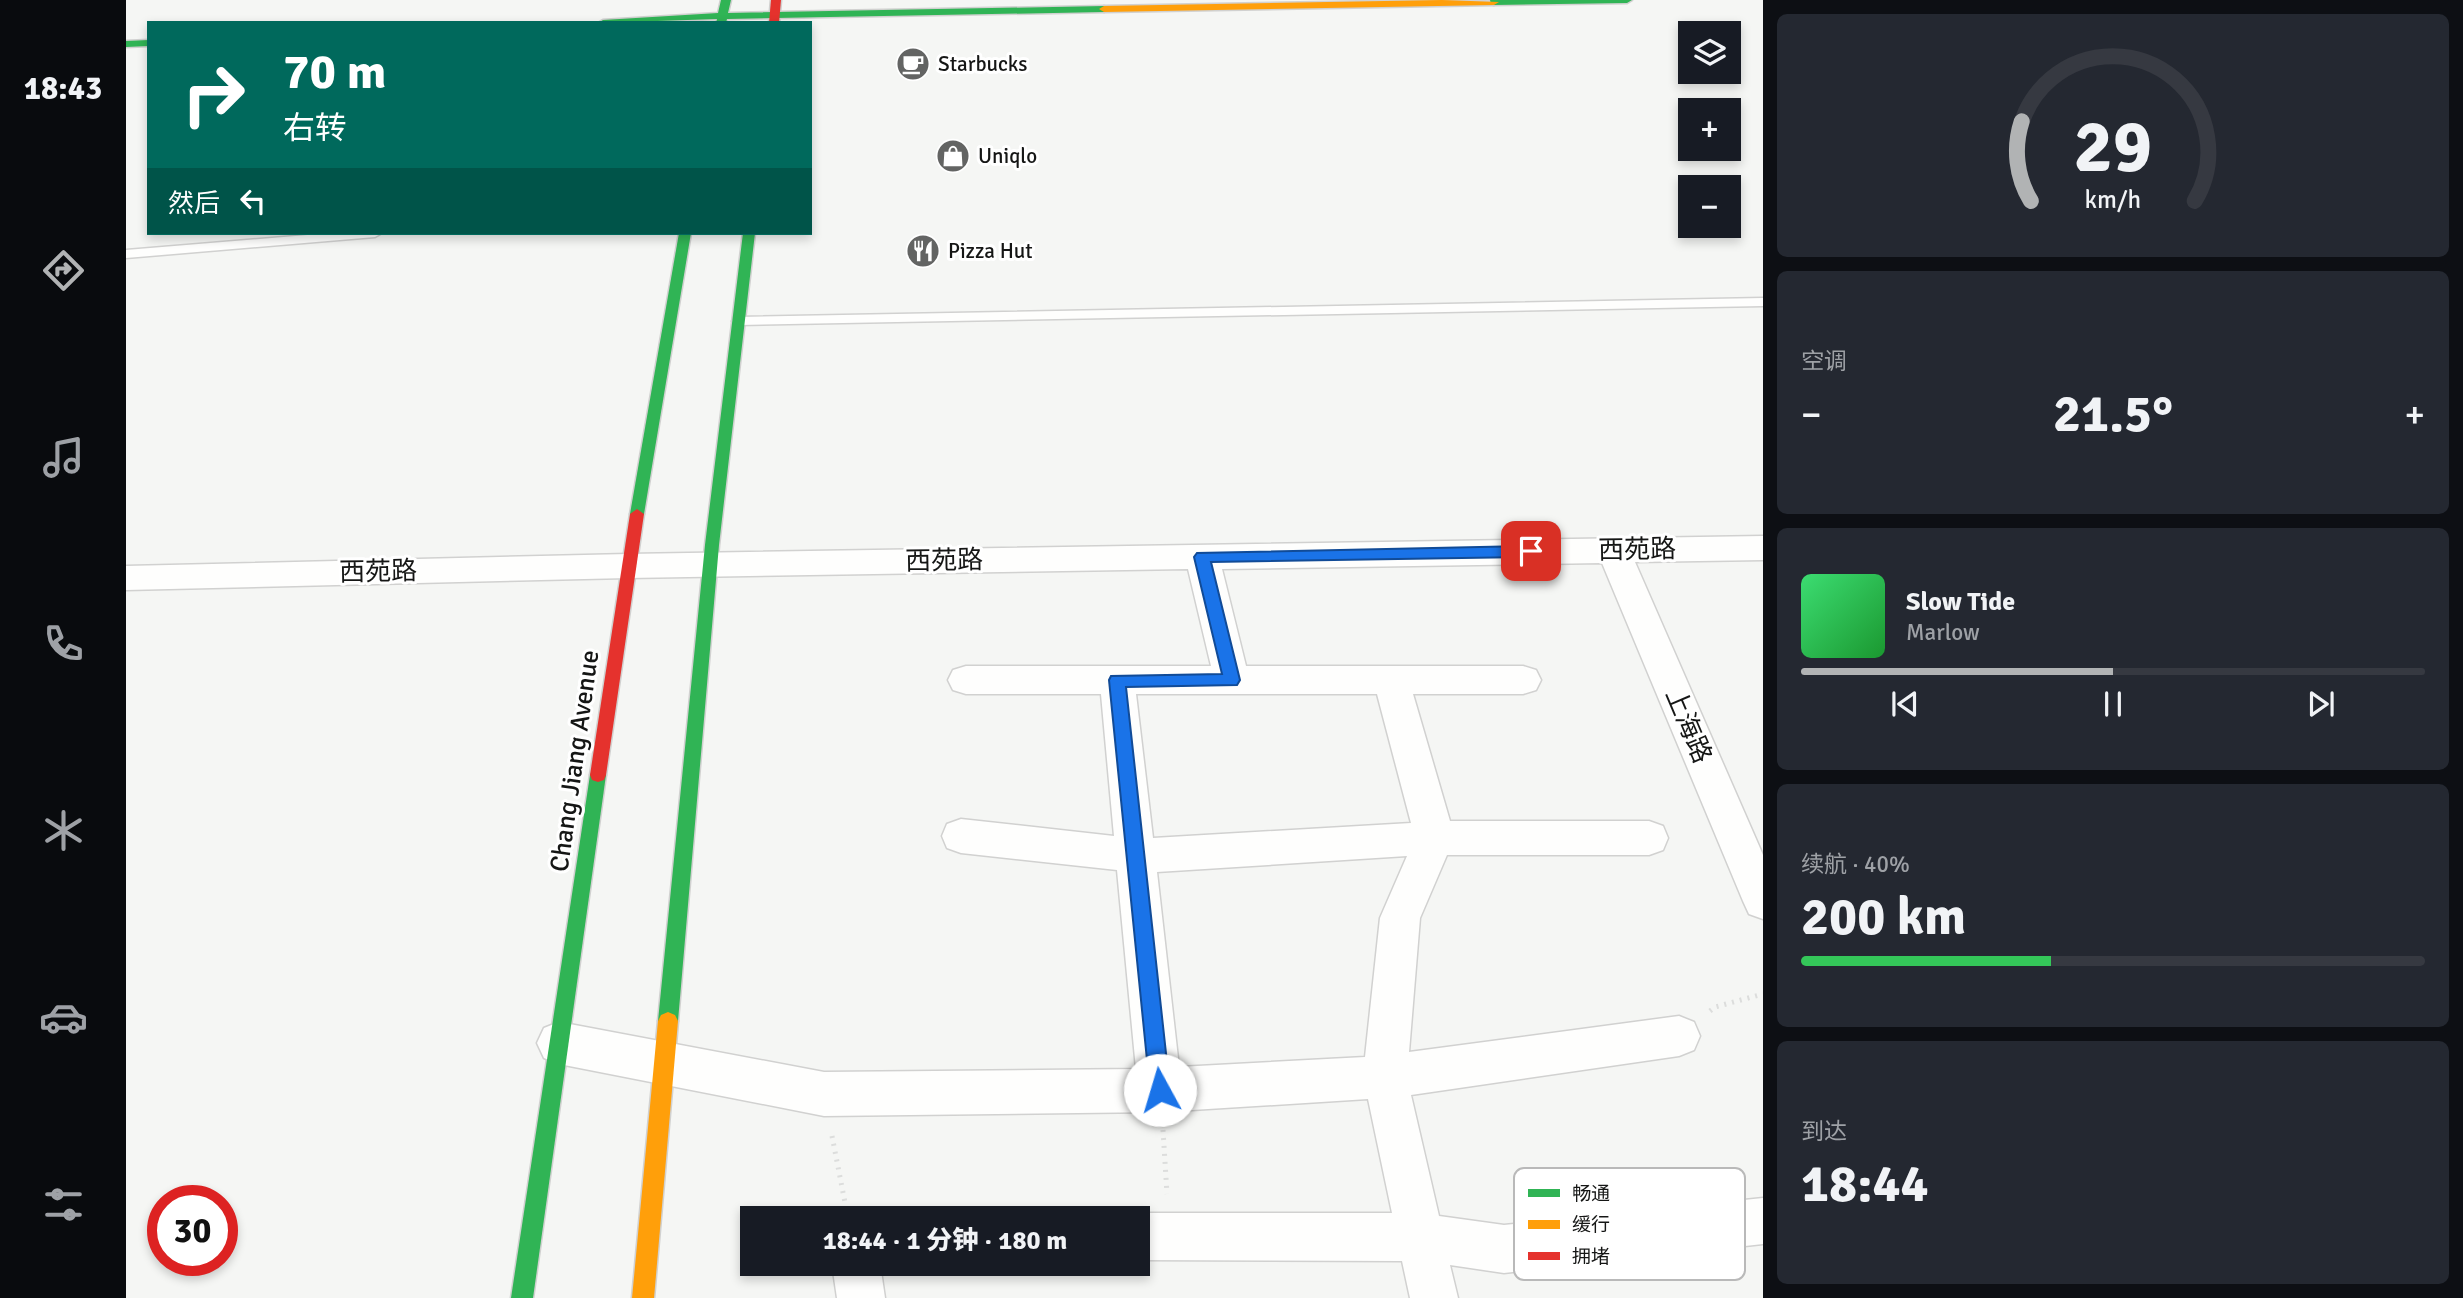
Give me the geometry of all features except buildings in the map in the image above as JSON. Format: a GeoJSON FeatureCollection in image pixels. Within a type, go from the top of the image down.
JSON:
{"type":"FeatureCollection","features":[{"type":"Feature","properties":{"kind":"main road"},"geometry":{"type":"LineString","coordinates":[[627,21],[723,13],[1628,0]]}},
{"type":"Feature","properties":{"kind":"main road"},"geometry":{"type":"LineString","coordinates":[[126,44],[147,43]]}},
{"type":"Feature","properties":{"kind":"main road","name":"Chang Jiang Avenue"},"geometry":{"type":"LineString","coordinates":[[522,1298],[628,566],[685,235]]}},
{"type":"Feature","properties":{"kind":"main road"},"geometry":{"type":"LineString","coordinates":[[643,1298],[710,565],[749,235]]}},
{"type":"Feature","properties":{"kind":"street","name":"西苑路"},"geometry":{"type":"LineString","coordinates":[[126,578],[628,566],[1763,548]]}},
{"type":"Feature","properties":{"kind":"street","name":"上海路"},"geometry":{"type":"LineString","coordinates":[[1613,550],[1763,901]]}},
{"type":"Feature","properties":{"kind":"street"},"geometry":{"type":"LineString","coordinates":[[1202,557],[1231,680]]}},
{"type":"Feature","properties":{"kind":"street"},"geometry":{"type":"LineString","coordinates":[[966,680],[1523,680]]}},
{"type":"Feature","properties":{"kind":"street"},"geometry":{"type":"LineString","coordinates":[[1117,680],[1160,1090]]}},
{"type":"Feature","properties":{"kind":"street"},"geometry":{"type":"LineString","coordinates":[[1391,680],[1435,838],[1401,918],[1385,1077],[1434,1298]]}},
{"type":"Feature","properties":{"kind":"street"},"geometry":{"type":"LineString","coordinates":[[961,836],[1135,855],[1435,838],[1649,838]]}},
{"type":"Feature","properties":{"kind":"street"},"geometry":{"type":"LineString","coordinates":[[559,1043],[824,1094],[1160,1090],[1385,1077],[1679,1036]]}},
{"type":"Feature","properties":{"kind":"street"},"geometry":{"type":"LineString","coordinates":[[1745,1223],[1763,1221]]}},
{"type":"Feature","properties":{"kind":"street"},"geometry":{"type":"LineString","coordinates":[[1154,1237],[1421,1237],[1504,1249],[1514,1248]]}},
{"type":"Feature","properties":{"kind":"street"},"geometry":{"type":"LineString","coordinates":[[858,1276],[861,1298]]}},
{"type":"Feature","properties":{"kind":"lane"},"geometry":{"type":"LineString","coordinates":[[126,254],[351,235]]}},
{"type":"Feature","properties":{"kind":"lane"},"geometry":{"type":"LineString","coordinates":[[739,321],[1763,303]]}},
{"type":"Feature","properties":{"kind":"path"},"geometry":{"type":"LineString","coordinates":[[1679,1036],[1715,1007],[1763,994]]}},
{"type":"Feature","properties":{"kind":"path"},"geometry":{"type":"LineString","coordinates":[[1154,1237],[1160,1090]]}},
{"type":"Feature","properties":{"kind":"path"},"geometry":{"type":"LineString","coordinates":[[824,1094],[846,1206]]}},
{"type":"Feature","properties":{"kind":"traffic: fast"},"geometry":{"type":"LineString","coordinates":[[721,21],[726,0]]}},
{"type":"Feature","properties":{"kind":"traffic: fast"},"geometry":{"type":"LineString","coordinates":[[1494,2],[1627,0]]}},
{"type":"Feature","properties":{"kind":"traffic: fast"},"geometry":{"type":"LineString","coordinates":[[637,21],[722,16],[1104,9]]}},
{"type":"Feature","properties":{"kind":"traffic: fast"},"geometry":{"type":"LineString","coordinates":[[126,44],[147,43]]}},
{"type":"Feature","properties":{"kind":"traffic: fast"},"geometry":{"type":"LineString","coordinates":[[637,514],[685,235]]}},
{"type":"Feature","properties":{"kind":"traffic: fast"},"geometry":{"type":"LineString","coordinates":[[668,1021],[712,545],[749,235]]}},
{"type":"Feature","properties":{"kind":"traffic: fast"},"geometry":{"type":"LineString","coordinates":[[522,1298],[598,775]]}},
{"type":"Feature","properties":{"kind":"traffic: slow"},"geometry":{"type":"LineString","coordinates":[[1104,9],[1494,2]]}},
{"type":"Feature","properties":{"kind":"traffic: slow"},"geometry":{"type":"LineString","coordinates":[[643,1298],[668,1021]]}},
{"type":"Feature","properties":{"kind":"traffic: jam"},"geometry":{"type":"LineString","coordinates":[[774,21],[776,0]]}},
{"type":"Feature","properties":{"kind":"traffic: jam"},"geometry":{"type":"LineString","coordinates":[[598,775],[637,514]]}},
{"type":"Feature","properties":{"kind":"place","name":"Starbucks"},"geometry":{"type":"Point","coordinates":[913,64]}},
{"type":"Feature","properties":{"kind":"place","name":"Uniqlo"},"geometry":{"type":"Point","coordinates":[953,156]}},
{"type":"Feature","properties":{"kind":"place","name":"Pizza Hut"},"geometry":{"type":"Point","coordinates":[923,251]}},
{"type":"Feature","properties":{"kind":"route"},"geometry":{"type":"LineString","coordinates":[[1160,1090],[1117,680],[1231,680],[1202,557],[1531,551]]}}]}
